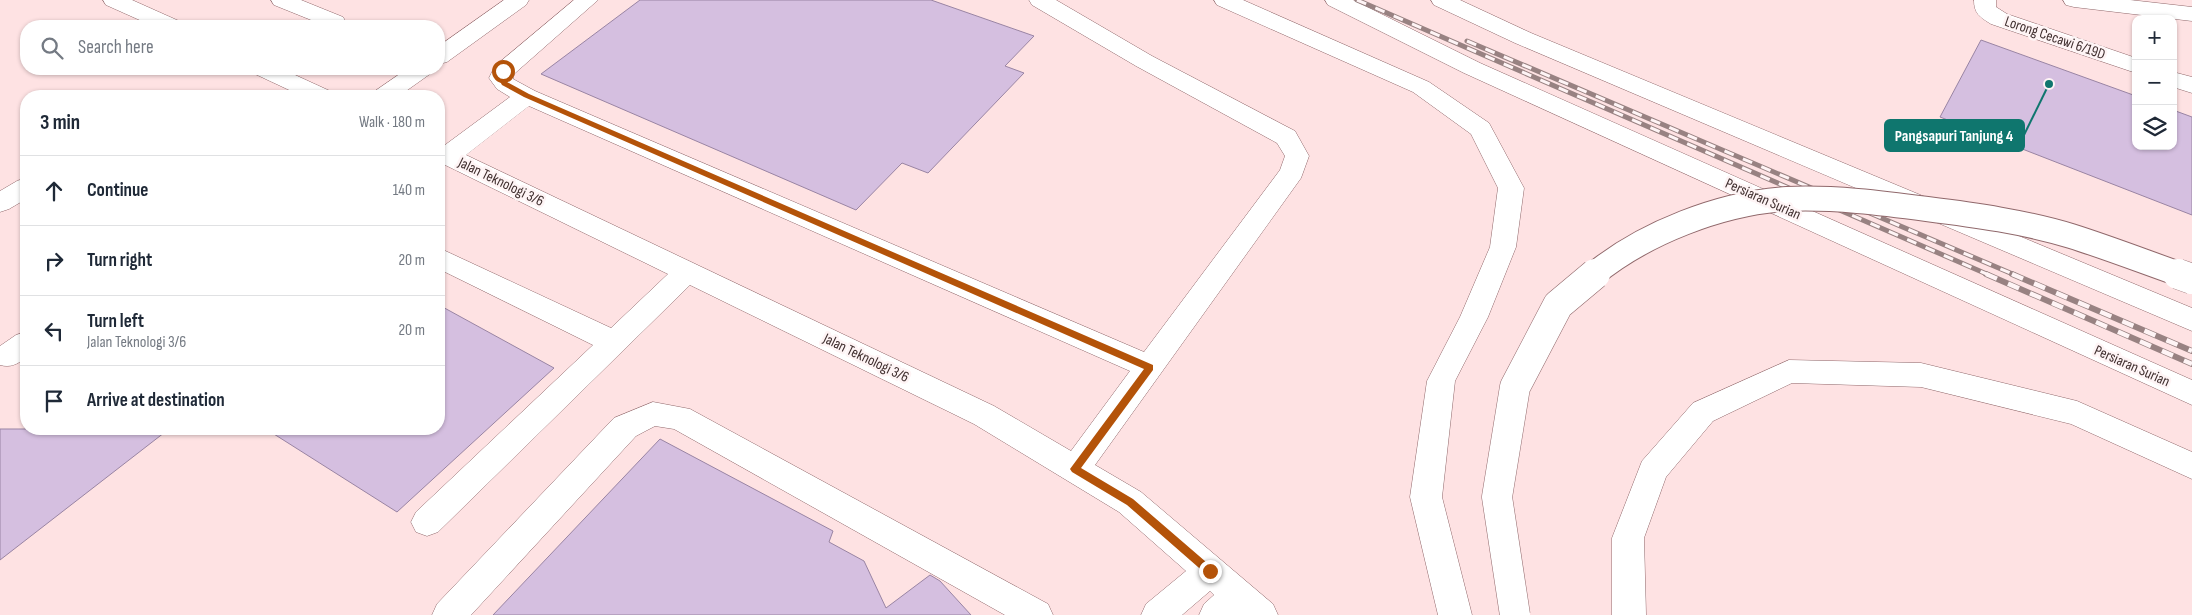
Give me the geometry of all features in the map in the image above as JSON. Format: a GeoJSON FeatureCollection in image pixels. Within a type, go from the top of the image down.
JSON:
{"type":"FeatureCollection","features":[{"type":"Feature","properties":{"kind":"main road"},"geometry":{"type":"LineString","coordinates":[[114,0],[156,15]]}},
{"type":"Feature","properties":{"kind":"main road"},"geometry":{"type":"LineString","coordinates":[[282,0],[330,20]]}},
{"type":"Feature","properties":{"kind":"main road"},"geometry":{"type":"LineString","coordinates":[[445,53],[518,0]]}},
{"type":"Feature","properties":{"kind":"main road"},"geometry":{"type":"LineString","coordinates":[[587,0],[503,71],[501,78],[505,84],[527,96],[1150,368]]}},
{"type":"Feature","properties":{"kind":"main road"},"geometry":{"type":"LineString","coordinates":[[1040,0],[1144,61],[1286,137],[1297,156],[1292,172],[1075,469]]}},
{"type":"Feature","properties":{"kind":"main road"},"geometry":{"type":"LineString","coordinates":[[1224,0],[1421,87],[1480,128],[1511,188],[1503,247],[1474,317],[1442,381],[1426,497],[1455,615]]}},
{"type":"Feature","properties":{"kind":"main road","name":"Persiaran Surian"},"geometry":{"type":"LineString","coordinates":[[1336,0],[1472,68],[2184,392]]}},
{"type":"Feature","properties":{"kind":"main road"},"geometry":{"type":"LineString","coordinates":[[1442,0],[1523,38],[2192,320]]}},
{"type":"Feature","properties":{"kind":"main road","name":"Lorong Cecawi 6/19D"},"geometry":{"type":"LineString","coordinates":[[1985,0],[1985,10],[1999,19],[2132,65]]}},
{"type":"Feature","properties":{"kind":"main road"},"geometry":{"type":"LineString","coordinates":[[2074,0],[2192,14]]}},
{"type":"Feature","properties":{"kind":"main road"},"geometry":{"type":"LineString","coordinates":[[282,75],[311,90]]}},
{"type":"Feature","properties":{"kind":"main road"},"geometry":{"type":"LineString","coordinates":[[392,90],[414,75]]}},
{"type":"Feature","properties":{"kind":"main road"},"geometry":{"type":"LineString","coordinates":[[2177,80],[2192,85]]}},
{"type":"Feature","properties":{"kind":"main road"},"geometry":{"type":"LineString","coordinates":[[445,153],[527,96]]}},
{"type":"Feature","properties":{"kind":"main road","name":"Jalan Teknologi 3/6"},"geometry":{"type":"LineString","coordinates":[[445,155],[984,415],[1130,502],[1210,571],[1239,608]]}},
{"type":"Feature","properties":{"kind":"main road"},"geometry":{"type":"LineString","coordinates":[[0,203],[20,191]]}},
{"type":"Feature","properties":{"kind":"main road"},"geometry":{"type":"LineString","coordinates":[[1515,615],[1497,497],[1516,387],[1558,305],[1613,259],[1665,231],[1725,209],[1787,199],[1872,202],[1975,215],[2070,236],[2192,279]]}},
{"type":"Feature","properties":{"kind":"main road"},"geometry":{"type":"LineString","coordinates":[[445,261],[614,342]]}},
{"type":"Feature","properties":{"kind":"main road"},"geometry":{"type":"LineString","coordinates":[[427,522],[688,272]]}},
{"type":"Feature","properties":{"kind":"main road"},"geometry":{"type":"LineString","coordinates":[[1629,615],[1628,538],[1653,470],[1703,412],[1789,370],[1921,375],[2077,413],[2192,466]]}},
{"type":"Feature","properties":{"kind":"main road"},"geometry":{"type":"LineString","coordinates":[[449,615],[626,427],[653,414],[680,418],[1036,615]]}},
{"type":"Feature","properties":{"kind":"main road"},"geometry":{"type":"LineString","coordinates":[[1158,615],[1210,571]]}},
{"type":"Feature","properties":{"kind":"building"},"geometry":{"type":"Polygon","coordinates":[[[640,0],[931,0],[1034,36],[1005,66],[1024,73],[928,173],[902,163],[856,210],[541,74],[640,0]]]}},
{"type":"Feature","properties":{"kind":"building"},"geometry":{"type":"Polygon","coordinates":[[[1981,40],[2132,95],[2132,150],[2177,150],[2177,111],[2192,117],[2192,215],[1940,117],[1981,40]]]}},
{"type":"Feature","properties":{"kind":"building"},"geometry":{"type":"Polygon","coordinates":[[[445,308],[554,368],[397,512],[275,435],[445,435],[445,308]]]}},
{"type":"Feature","properties":{"kind":"building"},"geometry":{"type":"Polygon","coordinates":[[[0,429],[20,429],[20,435],[161,435],[0,560],[0,429]]]}},
{"type":"Feature","properties":{"kind":"building"},"geometry":{"type":"Polygon","coordinates":[[[660,439],[833,531],[829,542],[864,561],[886,608],[930,575],[940,581],[971,615],[493,615],[660,439]]]}},
{"type":"Feature","properties":{"kind":"railway"},"geometry":{"type":"LineString","coordinates":[[1357,0],[1989,275]]}},
{"type":"Feature","properties":{"kind":"railway"},"geometry":{"type":"LineString","coordinates":[[1467,41],[2015,275]]}},
{"type":"Feature","properties":{"kind":"railway"},"geometry":{"type":"LineString","coordinates":[[1986,274],[2192,364]]}},
{"type":"Feature","properties":{"kind":"railway"},"geometry":{"type":"LineString","coordinates":[[2012,274],[2192,351]]}},
{"type":"Feature","properties":{"kind":"place","name":"Pangsapuri Tanjung 4"},"geometry":{"type":"Point","coordinates":[2049,84]}},
{"type":"Feature","properties":{"kind":"route"},"geometry":{"type":"LineString","coordinates":[[503,71],[501,78],[505,84],[527,96],[1150,368],[1075,469],[1130,502],[1210,571]]}}]}
